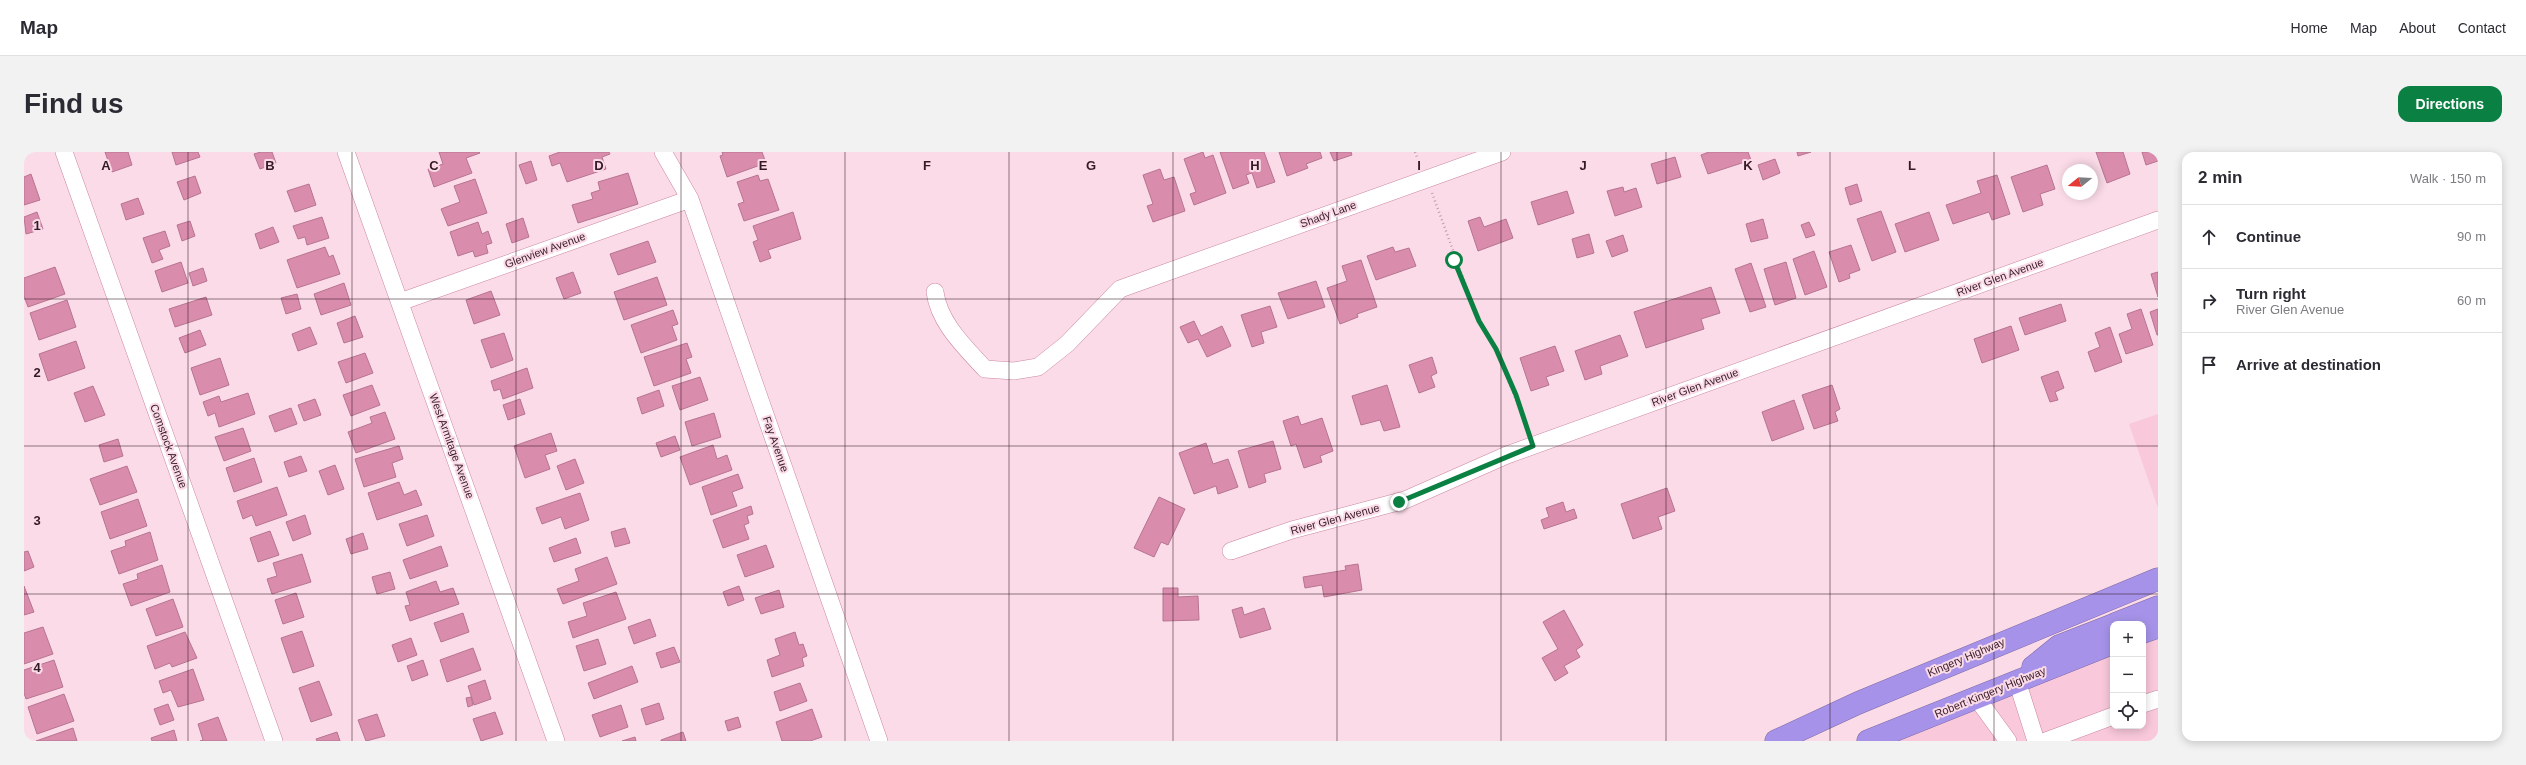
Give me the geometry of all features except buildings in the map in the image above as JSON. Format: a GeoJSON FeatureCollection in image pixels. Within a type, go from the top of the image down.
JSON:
{"type":"FeatureCollection","features":[{"type":"Feature","properties":{"kind":"highway","name":"Kingery Highway"},"geometry":{"type":"LineString","coordinates":[[1776,741],[1858,703],[2158,578]]}},
{"type":"Feature","properties":{"kind":"highway"},"geometry":{"type":"LineString","coordinates":[[2122,621],[2158,607]]}},
{"type":"Feature","properties":{"kind":"highway"},"geometry":{"type":"LineString","coordinates":[[2017,681],[2059,646],[2110,626]]}},
{"type":"Feature","properties":{"kind":"highway"},"geometry":{"type":"LineString","coordinates":[[2146,631],[2158,627]]}},
{"type":"Feature","properties":{"kind":"highway","name":"Robert Kingery Highway"},"geometry":{"type":"LineString","coordinates":[[1868,741],[2110,644]]}},
{"type":"Feature","properties":{"kind":"street","name":"Comstock Avenue"},"geometry":{"type":"LineString","coordinates":[[64,152],[274,741]]}},
{"type":"Feature","properties":{"kind":"street","name":"West Armitage Avenue"},"geometry":{"type":"LineString","coordinates":[[346,152],[556,741]]}},
{"type":"Feature","properties":{"kind":"street","name":"Fay Avenue"},"geometry":{"type":"LineString","coordinates":[[663,152],[690,199],[879,741]]}},
{"type":"Feature","properties":{"kind":"street","name":"Shady Lane"},"geometry":{"type":"LineString","coordinates":[[935,292],[937,307],[956,337],[985,369],[1014,370],[1038,367],[1067,344],[1120,289],[1502,152]]}},
{"type":"Feature","properties":{"kind":"street","name":"Glenview Avenue"},"geometry":{"type":"LineString","coordinates":[[400,302],[690,199]]}},
{"type":"Feature","properties":{"kind":"street","name":"River Glen Avenue"},"geometry":{"type":"LineString","coordinates":[[1232,551],[1292,530],[1405,500],[1533,446],[2158,220]]}},
{"type":"Feature","properties":{"kind":"street"},"geometry":{"type":"LineString","coordinates":[[2017,681],[2036,741]]}},
{"type":"Feature","properties":{"kind":"street"},"geometry":{"type":"LineString","coordinates":[[1976,698],[2008,741]]}},
{"type":"Feature","properties":{"kind":"street"},"geometry":{"type":"LineString","coordinates":[[2146,703],[2158,699]]}},
{"type":"Feature","properties":{"kind":"street"},"geometry":{"type":"LineString","coordinates":[[2046,741],[2110,717]]}},
{"type":"Feature","properties":{"kind":"path"},"geometry":{"type":"LineString","coordinates":[[1415,152],[1479,321],[1496,349],[1516,395],[1533,446]]}},
{"type":"Feature","properties":{"kind":"shaded area"},"geometry":{"type":"Polygon","coordinates":[[[2158,414],[2158,508],[2129,424],[2158,414]]]}},
{"type":"Feature","properties":{"kind":"shaded area"},"geometry":{"type":"Polygon","coordinates":[[[2158,638],[2158,741],[1899,741],[2008,692],[2110,655],[2110,729],[2146,729],[2146,642],[2158,638]]]}},
{"type":"Feature","properties":{"kind":"route"},"geometry":{"type":"LineString","coordinates":[[1399,502],[1507,455],[1533,446],[1516,395],[1496,349],[1479,321],[1454,260]]}}]}
